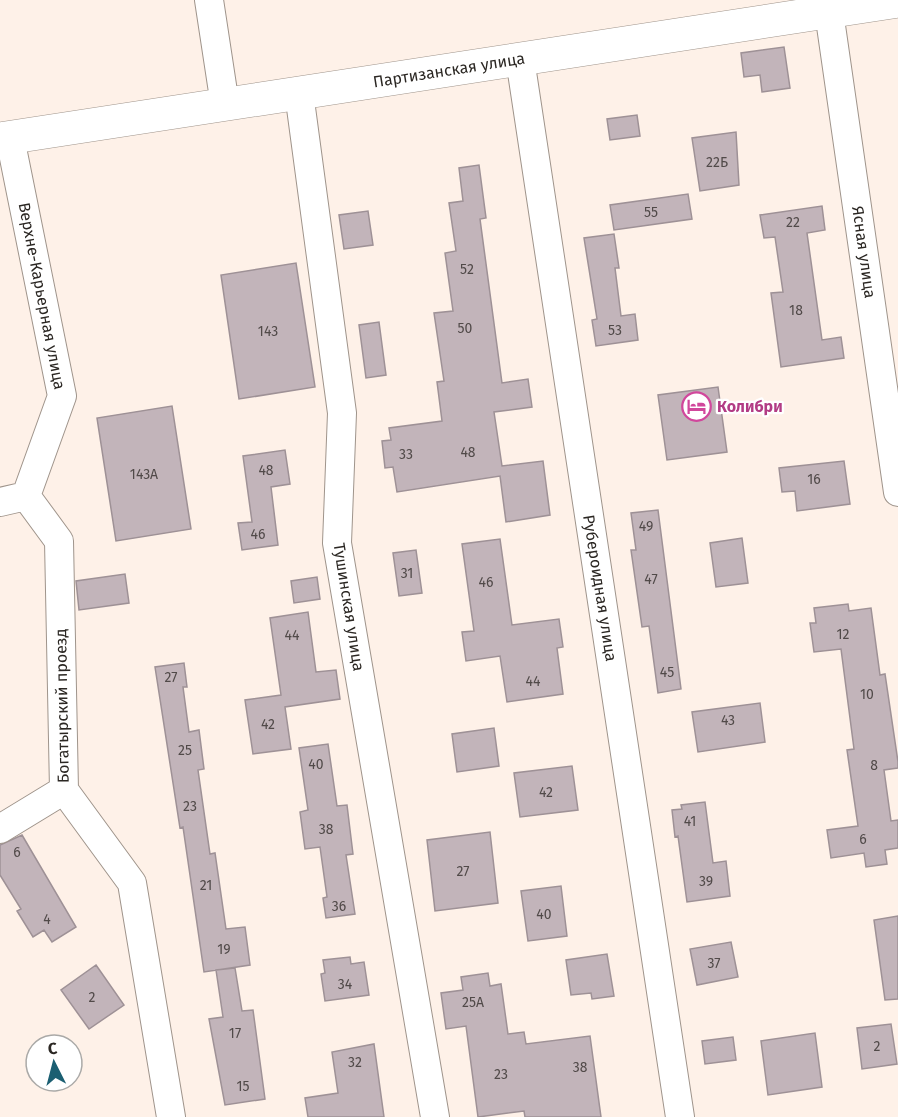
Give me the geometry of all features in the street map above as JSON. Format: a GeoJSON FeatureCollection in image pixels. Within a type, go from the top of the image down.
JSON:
{"type":"FeatureCollection","features":[{"type":"Feature","properties":{"kind":"street"},"geometry":{"type":"LineString","coordinates":[[209,0],[225,105]]}},
{"type":"Feature","properties":{"kind":"street","name":"Партизанская улица"},"geometry":{"type":"LineString","coordinates":[[5,139],[898,1]]}},
{"type":"Feature","properties":{"kind":"street","name":"Ясная улица"},"geometry":{"type":"LineString","coordinates":[[829,12],[898,492]]}},
{"type":"Feature","properties":{"kind":"street","name":"Рубероидная улица"},"geometry":{"type":"LineString","coordinates":[[520,59],[680,1117]]}},
{"type":"Feature","properties":{"kind":"street","name":"Тушинская улица"},"geometry":{"type":"LineString","coordinates":[[299,93],[342,413],[337,543],[435,1117]]}},
{"type":"Feature","properties":{"kind":"street","name":"Верхне-Карьерная улица"},"geometry":{"type":"LineString","coordinates":[[5,139],[62,396],[13,499]]}},
{"type":"Feature","properties":{"kind":"street","name":"Богатырский проезд"},"geometry":{"type":"LineString","coordinates":[[13,499],[59,542],[64,790],[132,883],[171,1117]]}},
{"type":"Feature","properties":{"kind":"street"},"geometry":{"type":"LineString","coordinates":[[0,829],[64,790]]}},
{"type":"Feature","properties":{"kind":"building"},"geometry":{"type":"Polygon","coordinates":[[[784,47],[790,88],[762,92],[760,75],[744,77],[741,53],[784,47]]]}},
{"type":"Feature","properties":{"kind":"building"},"geometry":{"type":"Polygon","coordinates":[[[637,115],[640,136],[610,140],[607,119],[637,115]]]}},
{"type":"Feature","properties":{"kind":"building"},"geometry":{"type":"Polygon","coordinates":[[[736,132],[739,185],[700,191],[692,138],[736,132]]]}},
{"type":"Feature","properties":{"kind":"building"},"geometry":{"type":"Polygon","coordinates":[[[479,165],[486,218],[480,219],[502,383],[528,379],[532,407],[494,412],[502,466],[543,461],[550,515],[506,522],[500,476],[397,492],[393,467],[385,468],[382,441],[391,440],[389,428],[442,421],[437,382],[444,381],[434,313],[453,311],[445,253],[456,251],[449,203],[463,201],[459,168],[479,165]]]}},
{"type":"Feature","properties":{"kind":"building"},"geometry":{"type":"Polygon","coordinates":[[[688,194],[692,219],[614,230],[610,205],[688,194]]]}},
{"type":"Feature","properties":{"kind":"building"},"geometry":{"type":"Polygon","coordinates":[[[822,206],[825,230],[807,233],[822,340],[841,337],[844,358],[781,367],[771,293],[783,292],[775,237],[764,238],[760,215],[822,206]]]}},
{"type":"Feature","properties":{"kind":"building"},"geometry":{"type":"Polygon","coordinates":[[[368,211],[373,245],[344,249],[339,215],[368,211]]]}},
{"type":"Feature","properties":{"kind":"building"},"geometry":{"type":"Polygon","coordinates":[[[614,234],[619,268],[615,268],[621,316],[635,314],[638,340],[596,346],[592,320],[597,319],[584,238],[614,234]]]}},
{"type":"Feature","properties":{"kind":"building"},"geometry":{"type":"Polygon","coordinates":[[[296,263],[315,387],[239,399],[221,275],[296,263]]]}},
{"type":"Feature","properties":{"kind":"building"},"geometry":{"type":"Polygon","coordinates":[[[379,322],[386,375],[366,378],[359,325],[379,322]]]}},
{"type":"Feature","properties":{"kind":"building"},"geometry":{"type":"Polygon","coordinates":[[[718,387],[727,452],[667,460],[658,395],[718,387]]]}},
{"type":"Feature","properties":{"kind":"building"},"geometry":{"type":"Polygon","coordinates":[[[172,406],[191,529],[116,541],[97,418],[172,406]]]}},
{"type":"Feature","properties":{"kind":"building"},"geometry":{"type":"Polygon","coordinates":[[[285,450],[290,484],[271,487],[278,545],[242,550],[238,523],[252,522],[243,456],[285,450]]]}},
{"type":"Feature","properties":{"kind":"building"},"geometry":{"type":"Polygon","coordinates":[[[844,461],[850,504],[797,511],[795,491],[782,492],[779,468],[844,461]]]}},
{"type":"Feature","properties":{"kind":"building"},"geometry":{"type":"Polygon","coordinates":[[[658,510],[681,689],[658,693],[649,626],[642,627],[631,550],[636,550],[631,513],[658,510]]]}},
{"type":"Feature","properties":{"kind":"building"},"geometry":{"type":"Polygon","coordinates":[[[742,538],[748,583],[716,587],[710,543],[742,538]]]}},
{"type":"Feature","properties":{"kind":"building"},"geometry":{"type":"Polygon","coordinates":[[[500,539],[512,625],[559,619],[563,647],[557,648],[563,694],[507,702],[500,656],[466,661],[462,632],[474,631],[462,544],[500,539]]]}},
{"type":"Feature","properties":{"kind":"building"},"geometry":{"type":"Polygon","coordinates":[[[416,550],[422,593],[399,596],[393,553],[416,550]]]}},
{"type":"Feature","properties":{"kind":"building"},"geometry":{"type":"Polygon","coordinates":[[[125,574],[129,603],[79,610],[76,581],[125,574]]]}},
{"type":"Feature","properties":{"kind":"building"},"geometry":{"type":"Polygon","coordinates":[[[317,577],[320,599],[294,603],[291,581],[317,577]]]}},
{"type":"Feature","properties":{"kind":"building"},"geometry":{"type":"Polygon","coordinates":[[[848,604],[849,611],[871,608],[880,675],[885,674],[898,762],[898,768],[884,770],[891,821],[898,820],[898,848],[885,850],[887,864],[866,867],[864,853],[831,858],[827,830],[858,826],[847,750],[854,749],[841,649],[814,652],[810,623],[816,623],[814,608],[848,604]]]}},
{"type":"Feature","properties":{"kind":"building"},"geometry":{"type":"Polygon","coordinates":[[[308,612],[316,672],[336,670],[340,699],[285,707],[291,749],[253,754],[245,700],[281,695],[270,618],[308,612]]]}},
{"type":"Feature","properties":{"kind":"building"},"geometry":{"type":"Polygon","coordinates":[[[184,663],[187,687],[183,687],[189,732],[199,730],[204,769],[198,770],[210,854],[215,853],[226,929],[245,927],[250,965],[204,972],[183,827],[180,828],[155,667],[184,663]]]}},
{"type":"Feature","properties":{"kind":"building"},"geometry":{"type":"Polygon","coordinates":[[[760,703],[765,742],[698,752],[692,712],[760,703]]]}},
{"type":"Feature","properties":{"kind":"building"},"geometry":{"type":"Polygon","coordinates":[[[494,728],[499,766],[457,772],[452,734],[494,728]]]}},
{"type":"Feature","properties":{"kind":"building"},"geometry":{"type":"Polygon","coordinates":[[[328,744],[337,806],[347,805],[353,854],[346,855],[355,914],[326,918],[323,898],[327,897],[320,847],[305,849],[300,812],[308,810],[299,748],[328,744]]]}},
{"type":"Feature","properties":{"kind":"building"},"geometry":{"type":"Polygon","coordinates":[[[572,766],[578,810],[520,817],[514,773],[572,766]]]}},
{"type":"Feature","properties":{"kind":"building"},"geometry":{"type":"Polygon","coordinates":[[[705,802],[713,863],[726,861],[730,896],[687,902],[672,810],[682,809],[681,805],[705,802]]]}},
{"type":"Feature","properties":{"kind":"building"},"geometry":{"type":"Polygon","coordinates":[[[490,832],[498,903],[435,911],[427,840],[490,832]]]}},
{"type":"Feature","properties":{"kind":"building"},"geometry":{"type":"Polygon","coordinates":[[[22,835],[76,927],[52,942],[44,930],[33,937],[17,911],[21,909],[0,875],[0,845],[22,835]]]}},
{"type":"Feature","properties":{"kind":"building"},"geometry":{"type":"Polygon","coordinates":[[[561,886],[567,936],[528,941],[521,891],[561,886]]]}},
{"type":"Feature","properties":{"kind":"building"},"geometry":{"type":"Polygon","coordinates":[[[898,916],[898,999],[885,1000],[874,920],[898,916]]]}},
{"type":"Feature","properties":{"kind":"building"},"geometry":{"type":"Polygon","coordinates":[[[731,942],[738,977],[697,985],[690,949],[731,942]]]}},
{"type":"Feature","properties":{"kind":"building"},"geometry":{"type":"Polygon","coordinates":[[[607,954],[614,996],[592,999],[591,993],[571,995],[566,960],[607,954]]]}},
{"type":"Feature","properties":{"kind":"building"},"geometry":{"type":"Polygon","coordinates":[[[350,957],[351,964],[364,962],[369,995],[325,1001],[321,974],[325,973],[323,960],[350,957]]]}},
{"type":"Feature","properties":{"kind":"building"},"geometry":{"type":"Polygon","coordinates":[[[96,965],[124,1005],[89,1029],[61,990],[96,965]]]}},
{"type":"Feature","properties":{"kind":"building"},"geometry":{"type":"Polygon","coordinates":[[[235,968],[242,1011],[253,1010],[265,1099],[225,1105],[209,1019],[223,1017],[216,970],[235,968]]]}},
{"type":"Feature","properties":{"kind":"building"},"geometry":{"type":"Polygon","coordinates":[[[488,973],[490,986],[501,984],[508,1034],[524,1032],[526,1044],[590,1036],[601,1117],[525,1117],[524,1111],[478,1117],[466,1026],[446,1029],[441,993],[463,990],[461,977],[488,973]]]}},
{"type":"Feature","properties":{"kind":"building"},"geometry":{"type":"Polygon","coordinates":[[[891,1024],[897,1064],[862,1069],[857,1028],[891,1024]]]}},
{"type":"Feature","properties":{"kind":"building"},"geometry":{"type":"Polygon","coordinates":[[[815,1033],[822,1087],[768,1095],[761,1041],[815,1033]]]}},
{"type":"Feature","properties":{"kind":"building"},"geometry":{"type":"Polygon","coordinates":[[[733,1037],[736,1060],[705,1064],[702,1041],[733,1037]]]}},
{"type":"Feature","properties":{"kind":"building"},"geometry":{"type":"Polygon","coordinates":[[[374,1044],[384,1117],[308,1117],[305,1098],[338,1093],[332,1052],[374,1044]]]}},
{"type":"Feature","properties":{"kind":"place","name":"Колибри"},"geometry":{"type":"Point","coordinates":[696,406]}}]}
